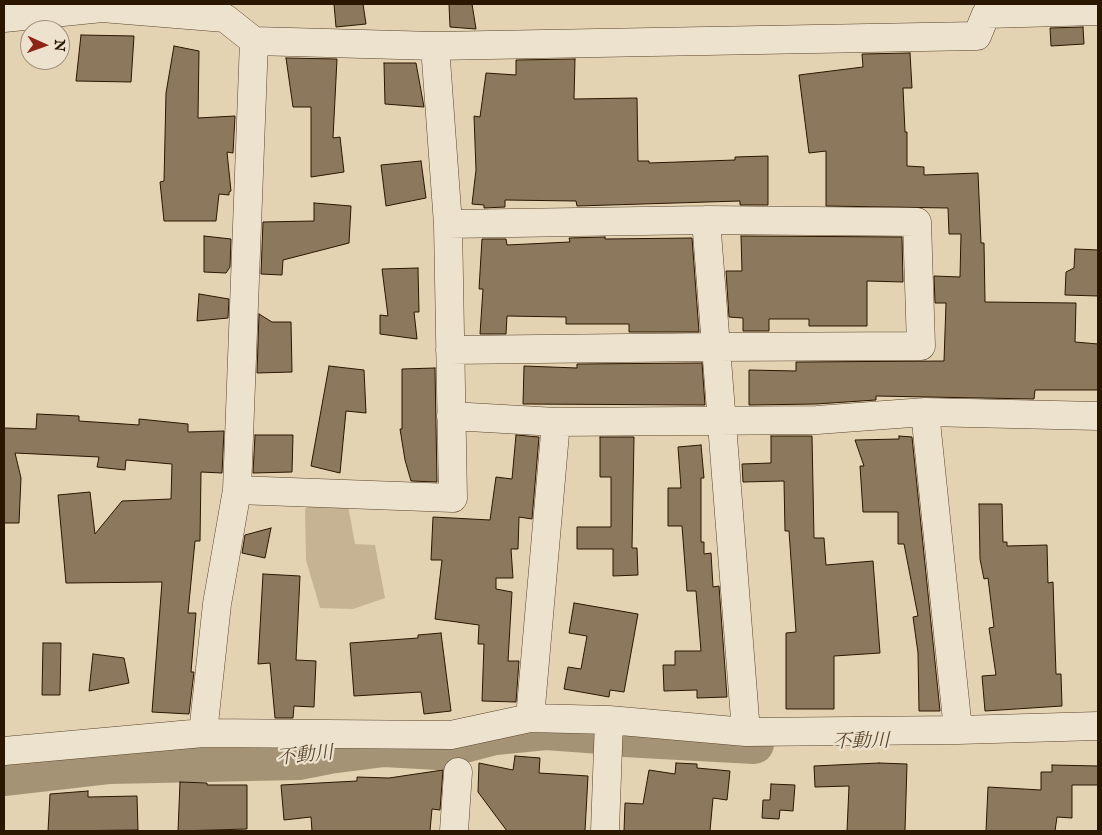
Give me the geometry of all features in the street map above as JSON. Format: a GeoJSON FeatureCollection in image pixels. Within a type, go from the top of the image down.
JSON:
{"type":"FeatureCollection","features":[{"type":"Feature","properties":{"kind":"street"},"geometry":{"type":"LineString","coordinates":[[4,18],[102,8],[230,11],[254,41],[236,490],[217,604],[203,734]]}},
{"type":"Feature","properties":{"kind":"street"},"geometry":{"type":"LineString","coordinates":[[254,41],[436,46],[977,36],[986,14],[1098,11]]}},
{"type":"Feature","properties":{"kind":"street"},"geometry":{"type":"LineString","coordinates":[[236,490],[453,498],[448,224],[436,46]]}},
{"type":"Feature","properties":{"kind":"street"},"geometry":{"type":"LineString","coordinates":[[448,224],[706,220],[916,222],[921,346],[450,350]]}},
{"type":"Feature","properties":{"kind":"street"},"geometry":{"type":"LineString","coordinates":[[706,220],[746,732]]}},
{"type":"Feature","properties":{"kind":"street"},"geometry":{"type":"LineString","coordinates":[[452,416],[556,422],[817,420],[925,412],[1098,416]]}},
{"type":"Feature","properties":{"kind":"street"},"geometry":{"type":"LineString","coordinates":[[925,412],[958,730]]}},
{"type":"Feature","properties":{"kind":"street"},"geometry":{"type":"LineString","coordinates":[[530,718],[556,422]]}},
{"type":"Feature","properties":{"kind":"street"},"geometry":{"type":"LineString","coordinates":[[4,751],[203,734],[451,735],[530,718],[609,720],[746,732],[958,730],[1098,726]]}},
{"type":"Feature","properties":{"kind":"street"},"geometry":{"type":"LineString","coordinates":[[605,831],[609,720]]}},
{"type":"Feature","properties":{"kind":"street"},"geometry":{"type":"LineString","coordinates":[[454,831],[458,772]]}},
{"type":"Feature","properties":{"kind":"shaded area"},"geometry":{"type":"Polygon","coordinates":[[[315,492],[346,494],[355,544],[375,545],[385,598],[353,609],[320,608],[306,560],[305,510],[315,492]]]}},
{"type":"Feature","properties":{"kind":"building"},"geometry":{"type":"Polygon","coordinates":[[[334,4],[363,4],[366,24],[336,27],[334,4]]]}},
{"type":"Feature","properties":{"kind":"building"},"geometry":{"type":"Polygon","coordinates":[[[449,4],[472,4],[476,29],[450,27],[449,4]]]}},
{"type":"Feature","properties":{"kind":"building"},"geometry":{"type":"Polygon","coordinates":[[[1083,27],[1084,44],[1051,46],[1050,28],[1083,27]]]}},
{"type":"Feature","properties":{"kind":"building"},"geometry":{"type":"Polygon","coordinates":[[[81,35],[134,36],[131,82],[76,81],[81,35]]]}},
{"type":"Feature","properties":{"kind":"building"},"geometry":{"type":"Polygon","coordinates":[[[174,46],[199,51],[198,118],[235,116],[233,153],[227,152],[231,191],[229,195],[219,194],[216,221],[164,221],[160,182],[164,181],[166,93],[174,46]]]}},
{"type":"Feature","properties":{"kind":"building"},"geometry":{"type":"Polygon","coordinates":[[[910,53],[912,88],[903,88],[905,132],[907,132],[907,166],[924,167],[924,175],[978,173],[981,243],[984,243],[985,302],[1076,303],[1075,342],[1098,344],[1098,390],[1035,390],[1034,399],[876,396],[876,400],[816,404],[749,405],[749,370],[796,371],[796,362],[944,361],[946,303],[935,303],[934,276],[960,277],[961,234],[949,234],[948,208],[826,206],[826,151],[809,153],[799,75],[863,67],[862,54],[910,53]]]}},
{"type":"Feature","properties":{"kind":"building"},"geometry":{"type":"Polygon","coordinates":[[[286,58],[337,59],[333,138],[340,137],[344,172],[311,177],[311,107],[293,107],[286,58]]]}},
{"type":"Feature","properties":{"kind":"building"},"geometry":{"type":"Polygon","coordinates":[[[575,59],[574,99],[637,98],[638,161],[649,161],[649,163],[735,160],[735,157],[768,156],[768,205],[740,205],[740,201],[577,206],[576,201],[505,200],[505,207],[484,208],[484,205],[472,204],[476,170],[474,116],[480,117],[486,73],[516,75],[516,60],[575,59]]]}},
{"type":"Feature","properties":{"kind":"building"},"geometry":{"type":"Polygon","coordinates":[[[384,63],[416,63],[424,107],[385,104],[384,63]]]}},
{"type":"Feature","properties":{"kind":"building"},"geometry":{"type":"Polygon","coordinates":[[[421,161],[426,198],[386,206],[381,165],[421,161]]]}},
{"type":"Feature","properties":{"kind":"building"},"geometry":{"type":"Polygon","coordinates":[[[314,203],[351,206],[349,243],[283,260],[282,275],[261,274],[263,222],[314,221],[314,203]]]}},
{"type":"Feature","properties":{"kind":"building"},"geometry":{"type":"Polygon","coordinates":[[[204,236],[231,239],[230,267],[226,273],[204,272],[204,236]]]}},
{"type":"Feature","properties":{"kind":"building"},"geometry":{"type":"Polygon","coordinates":[[[741,236],[902,237],[903,282],[867,281],[867,326],[809,326],[809,319],[769,319],[769,331],[743,331],[743,318],[729,317],[726,271],[742,271],[741,236]]]}},
{"type":"Feature","properties":{"kind":"building"},"geometry":{"type":"Polygon","coordinates":[[[605,237],[605,239],[692,238],[699,332],[629,332],[629,324],[566,324],[566,317],[507,316],[506,334],[480,334],[483,289],[479,289],[482,239],[506,239],[507,245],[570,242],[569,238],[605,237]]]}},
{"type":"Feature","properties":{"kind":"building"},"geometry":{"type":"Polygon","coordinates":[[[1075,249],[1098,250],[1098,296],[1065,295],[1066,272],[1074,268],[1075,249]]]}},
{"type":"Feature","properties":{"kind":"building"},"geometry":{"type":"Polygon","coordinates":[[[418,268],[419,312],[414,312],[417,339],[380,334],[380,315],[388,316],[382,269],[418,268]]]}},
{"type":"Feature","properties":{"kind":"building"},"geometry":{"type":"Polygon","coordinates":[[[199,294],[229,299],[228,318],[197,321],[199,294]]]}},
{"type":"Feature","properties":{"kind":"building"},"geometry":{"type":"Polygon","coordinates":[[[259,314],[272,322],[291,322],[292,372],[257,373],[259,314]]]}},
{"type":"Feature","properties":{"kind":"building"},"geometry":{"type":"Polygon","coordinates":[[[702,363],[705,405],[523,404],[524,366],[577,368],[577,364],[702,363]]]}},
{"type":"Feature","properties":{"kind":"building"},"geometry":{"type":"Polygon","coordinates":[[[329,366],[364,370],[366,413],[346,411],[340,473],[311,466],[329,366]]]}},
{"type":"Feature","properties":{"kind":"building"},"geometry":{"type":"Polygon","coordinates":[[[435,368],[437,482],[411,481],[405,460],[400,429],[402,429],[402,369],[435,368]]]}},
{"type":"Feature","properties":{"kind":"building"},"geometry":{"type":"Polygon","coordinates":[[[37,414],[79,416],[79,421],[139,425],[139,419],[188,424],[188,432],[224,431],[222,473],[201,472],[200,541],[195,541],[188,613],[196,613],[191,672],[194,672],[189,714],[152,712],[162,582],[66,583],[58,495],[90,492],[95,534],[122,501],[171,499],[172,464],[126,460],[125,470],[97,467],[99,457],[15,453],[21,478],[19,523],[4,523],[4,428],[36,429],[37,414]]]}},
{"type":"Feature","properties":{"kind":"building"},"geometry":{"type":"Polygon","coordinates":[[[255,435],[293,435],[292,472],[253,473],[255,435]]]}},
{"type":"Feature","properties":{"kind":"building"},"geometry":{"type":"Polygon","coordinates":[[[516,435],[539,437],[532,519],[519,517],[518,549],[511,549],[513,578],[496,578],[496,589],[512,592],[508,661],[519,661],[516,702],[482,701],[484,644],[478,644],[479,625],[435,619],[442,560],[431,560],[433,517],[490,520],[496,477],[512,479],[516,435]]]}},
{"type":"Feature","properties":{"kind":"building"},"geometry":{"type":"Polygon","coordinates":[[[771,436],[812,436],[814,538],[824,538],[826,565],[873,561],[880,653],[834,656],[834,709],[786,709],[786,633],[796,632],[789,531],[785,531],[784,481],[743,482],[742,464],[771,463],[771,436]]]}},
{"type":"Feature","properties":{"kind":"building"},"geometry":{"type":"Polygon","coordinates":[[[899,436],[912,437],[940,711],[919,711],[918,653],[913,617],[918,616],[904,544],[898,544],[898,512],[863,512],[860,466],[864,466],[855,440],[899,439],[899,436]]]}},
{"type":"Feature","properties":{"kind":"building"},"geometry":{"type":"Polygon","coordinates":[[[600,437],[634,437],[632,548],[637,548],[638,575],[613,576],[613,549],[577,549],[577,527],[611,527],[611,477],[600,477],[600,437]]]}},
{"type":"Feature","properties":{"kind":"building"},"geometry":{"type":"Polygon","coordinates":[[[701,445],[704,478],[701,478],[701,542],[704,542],[704,554],[711,553],[713,587],[719,586],[727,697],[697,698],[697,690],[664,691],[663,665],[675,665],[675,651],[701,651],[696,591],[687,591],[682,526],[668,526],[668,488],[681,488],[678,447],[701,445]]]}},
{"type":"Feature","properties":{"kind":"building"},"geometry":{"type":"Polygon","coordinates":[[[979,504],[1002,504],[1003,542],[1007,542],[1007,546],[1047,545],[1048,583],[1053,582],[1056,674],[1061,674],[1062,706],[985,711],[982,676],[996,675],[989,628],[994,627],[988,578],[984,579],[980,559],[979,504]]]}},
{"type":"Feature","properties":{"kind":"building"},"geometry":{"type":"Polygon","coordinates":[[[271,528],[265,558],[242,553],[245,535],[271,528]]]}},
{"type":"Feature","properties":{"kind":"building"},"geometry":{"type":"Polygon","coordinates":[[[263,574],[300,576],[296,660],[316,661],[314,707],[294,706],[293,718],[275,718],[270,663],[258,664],[263,574]]]}},
{"type":"Feature","properties":{"kind":"building"},"geometry":{"type":"Polygon","coordinates":[[[574,603],[638,614],[624,692],[610,690],[609,697],[564,689],[568,667],[581,669],[587,636],[569,633],[574,603]]]}},
{"type":"Feature","properties":{"kind":"building"},"geometry":{"type":"Polygon","coordinates":[[[441,633],[451,711],[424,714],[421,692],[354,696],[350,643],[418,638],[418,635],[441,633]]]}},
{"type":"Feature","properties":{"kind":"building"},"geometry":{"type":"Polygon","coordinates":[[[43,643],[61,643],[60,695],[42,695],[43,643]]]}},
{"type":"Feature","properties":{"kind":"building"},"geometry":{"type":"Polygon","coordinates":[[[93,654],[124,658],[129,683],[89,691],[93,654]]]}},
{"type":"Feature","properties":{"kind":"building"},"geometry":{"type":"Polygon","coordinates":[[[515,756],[540,758],[539,773],[588,776],[585,831],[507,831],[478,792],[479,763],[513,770],[515,756]]]}},
{"type":"Feature","properties":{"kind":"building"},"geometry":{"type":"Polygon","coordinates":[[[676,763],[697,764],[697,768],[730,771],[727,800],[713,798],[710,831],[624,831],[625,803],[643,804],[649,770],[675,774],[676,763]]]}},
{"type":"Feature","properties":{"kind":"building"},"geometry":{"type":"Polygon","coordinates":[[[879,763],[907,764],[905,831],[847,831],[849,786],[815,787],[814,766],[879,763]]]}},
{"type":"Feature","properties":{"kind":"building"},"geometry":{"type":"Polygon","coordinates":[[[1052,765],[1098,766],[1098,785],[1072,785],[1072,818],[1057,817],[1055,831],[986,831],[988,787],[1041,790],[1041,772],[1052,772],[1052,765]]]}},
{"type":"Feature","properties":{"kind":"building"},"geometry":{"type":"Polygon","coordinates":[[[443,770],[440,810],[432,809],[430,831],[312,831],[311,817],[284,820],[281,785],[357,781],[357,777],[389,778],[443,770]]]}},
{"type":"Feature","properties":{"kind":"building"},"geometry":{"type":"Polygon","coordinates":[[[180,782],[207,783],[207,785],[247,785],[247,829],[178,831],[180,782]]]}},
{"type":"Feature","properties":{"kind":"building"},"geometry":{"type":"Polygon","coordinates":[[[771,784],[795,785],[793,811],[780,810],[779,819],[762,818],[763,800],[770,800],[771,784]]]}},
{"type":"Feature","properties":{"kind":"building"},"geometry":{"type":"Polygon","coordinates":[[[88,791],[88,797],[137,796],[138,830],[48,831],[50,794],[88,791]]]}},
{"type":"Feature","properties":{"kind":"waterway","name":"不動川"},"geometry":{"type":"LineString","coordinates":[[6,776],[110,764],[298,760],[384,747],[438,750],[495,735],[546,730],[601,734]]}},
{"type":"Feature","properties":{"kind":"waterway","name":"不動川"},"geometry":{"type":"LineString","coordinates":[[624,737],[754,744]]}}]}
